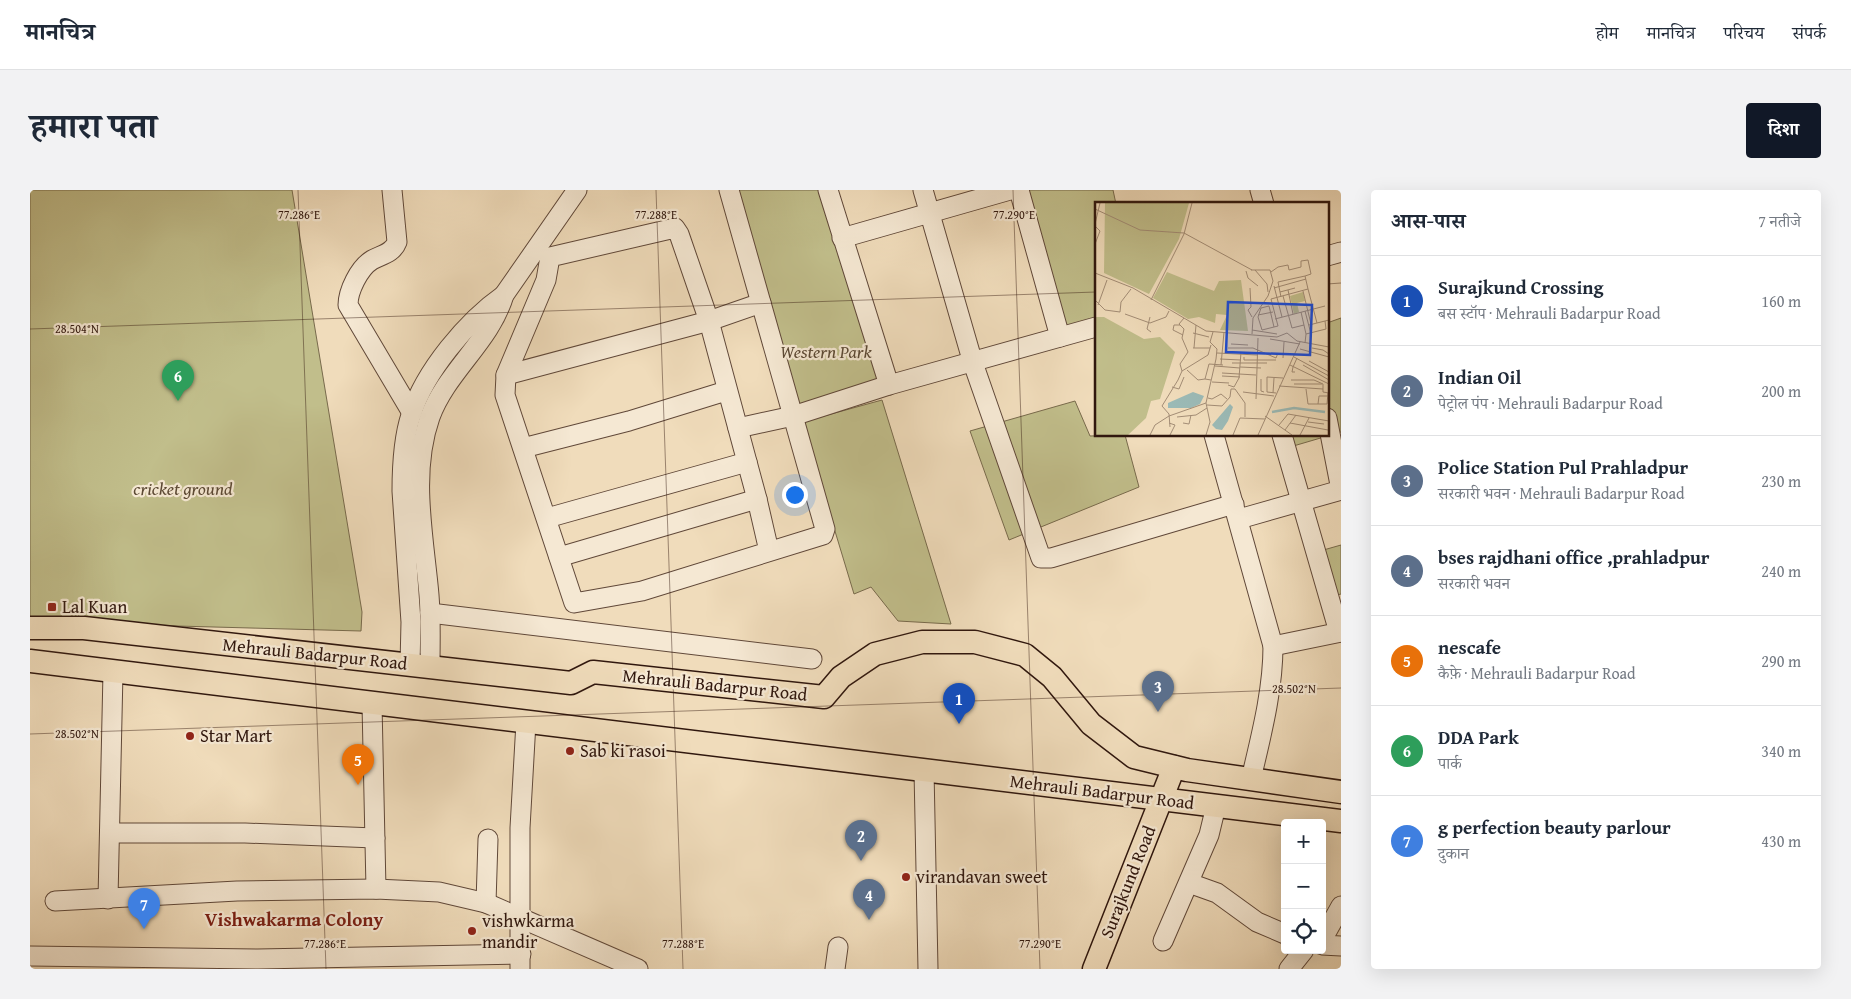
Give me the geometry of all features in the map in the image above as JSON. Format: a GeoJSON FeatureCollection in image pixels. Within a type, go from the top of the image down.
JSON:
{"type":"FeatureCollection","features":[{"type":"Feature","properties":{"kind":"main road","name":"Mehrauli Badarpur Road"},"geometry":{"type":"LineString","coordinates":[[30,628],[84,628],[571,683],[593,672],[824,697],[841,677],[875,654],[922,642],[975,642],[1025,655],[1052,677],[1091,724],[1134,757],[1181,768],[1341,792]]}},
{"type":"Feature","properties":{"kind":"main road","name":"Mehrauli Badarpur Road"},"geometry":{"type":"LineString","coordinates":[[30,661],[1341,821]]}},
{"type":"Feature","properties":{"kind":"main road","name":"Surajkund Road"},"geometry":{"type":"LineString","coordinates":[[1094,969],[1181,768]]}},
{"type":"Feature","properties":{"kind":"main road","name":"Surajkund Road"},"geometry":{"type":"LineString","coordinates":[[1110,969],[1168,800]]}},
{"type":"Feature","properties":{"kind":"street"},"geometry":{"type":"LineString","coordinates":[[392,190],[397,242],[395,247],[374,259],[362,270],[348,298],[348,305],[412,413]]}},
{"type":"Feature","properties":{"kind":"street"},"geometry":{"type":"LineString","coordinates":[[420,666],[411,622],[402,472],[412,413],[434,371],[449,349],[472,322],[504,295],[577,190]]}},
{"type":"Feature","properties":{"kind":"street"},"geometry":{"type":"LineString","coordinates":[[574,603],[642,591],[826,532],[729,190]]}},
{"type":"Feature","properties":{"kind":"street"},"geometry":{"type":"LineString","coordinates":[[828,190],[889,386]]}},
{"type":"Feature","properties":{"kind":"street"},"geometry":{"type":"LineString","coordinates":[[923,190],[973,363],[1041,558],[1051,558],[1236,512],[1300,501],[1341,490],[1328,423]]}},
{"type":"Feature","properties":{"kind":"street"},"geometry":{"type":"LineString","coordinates":[[842,238],[1010,190]]}},
{"type":"Feature","properties":{"kind":"street"},"geometry":{"type":"LineString","coordinates":[[1020,190],[1060,337]]}},
{"type":"Feature","properties":{"kind":"street"},"geometry":{"type":"LineString","coordinates":[[566,631],[574,603],[505,395],[506,375],[546,280],[550,256],[675,228],[679,234],[709,321],[726,391],[757,498],[769,551]]}},
{"type":"Feature","properties":{"kind":"street"},"geometry":{"type":"LineString","coordinates":[[1328,256],[1341,252]]}},
{"type":"Feature","properties":{"kind":"street"},"geometry":{"type":"LineString","coordinates":[[420,666],[430,614],[420,504],[422,454],[426,432],[430,417],[447,383],[491,326],[499,312],[504,295]]}},
{"type":"Feature","properties":{"kind":"street"},"geometry":{"type":"LineString","coordinates":[[506,375],[709,321],[761,303]]}},
{"type":"Feature","properties":{"kind":"street"},"geometry":{"type":"LineString","coordinates":[[738,428],[793,416],[889,386],[1095,327]]}},
{"type":"Feature","properties":{"kind":"street"},"geometry":{"type":"LineString","coordinates":[[523,448],[629,421],[726,391]]}},
{"type":"Feature","properties":{"kind":"street"},"geometry":{"type":"LineString","coordinates":[[1214,436],[1273,646],[1274,662],[1265,718],[1252,779]]}},
{"type":"Feature","properties":{"kind":"street"},"geometry":{"type":"LineString","coordinates":[[1273,646],[1340,632],[1282,436]]}},
{"type":"Feature","properties":{"kind":"street"},"geometry":{"type":"LineString","coordinates":[[547,518],[747,462]]}},
{"type":"Feature","properties":{"kind":"street"},"geometry":{"type":"LineString","coordinates":[[559,557],[757,498]]}},
{"type":"Feature","properties":{"kind":"street"},"geometry":{"type":"LineString","coordinates":[[430,614],[812,659]]}},
{"type":"Feature","properties":{"kind":"street"},"geometry":{"type":"LineString","coordinates":[[108,899],[113,672]]}},
{"type":"Feature","properties":{"kind":"street"},"geometry":{"type":"LineString","coordinates":[[372,704],[376,889]]}},
{"type":"Feature","properties":{"kind":"street"},"geometry":{"type":"LineString","coordinates":[[30,956],[258,964],[520,962],[520,828],[526,722]]}},
{"type":"Feature","properties":{"kind":"street"},"geometry":{"type":"LineString","coordinates":[[924,770],[928,969]]}},
{"type":"Feature","properties":{"kind":"street"},"geometry":{"type":"LineString","coordinates":[[1163,941],[1210,835],[1216,806]]}},
{"type":"Feature","properties":{"kind":"street"},"geometry":{"type":"LineString","coordinates":[[110,833],[245,833],[375,838]]}},
{"type":"Feature","properties":{"kind":"street"},"geometry":{"type":"LineString","coordinates":[[486,903],[488,839]]}},
{"type":"Feature","properties":{"kind":"street"},"geometry":{"type":"LineString","coordinates":[[1189,883],[1217,893],[1257,922],[1281,932]]}},
{"type":"Feature","properties":{"kind":"street"},"geometry":{"type":"LineString","coordinates":[[56,901],[192,892],[376,889],[439,892],[486,903],[519,919],[638,969]]}},
{"type":"Feature","properties":{"kind":"street"},"geometry":{"type":"LineString","coordinates":[[1326,933],[1341,906]]}},
{"type":"Feature","properties":{"kind":"street"},"geometry":{"type":"LineString","coordinates":[[1326,945],[1341,946]]}},
{"type":"Feature","properties":{"kind":"street"},"geometry":{"type":"LineString","coordinates":[[834,969],[838,947]]}},
{"type":"Feature","properties":{"kind":"street"},"geometry":{"type":"LineString","coordinates":[[1289,969],[1301,954]]}},
{"type":"Feature","properties":{"kind":"green space","name":"cricket ground"},"geometry":{"type":"Polygon","coordinates":[[[30,190],[292,190],[362,612],[361,631],[30,622],[30,190]]]}},
{"type":"Feature","properties":{"kind":"green space","name":"Western Park"},"geometry":{"type":"Polygon","coordinates":[[[733,190],[819,190],[884,383],[795,411],[733,190]]]}},
{"type":"Feature","properties":{"kind":"green space"},"geometry":{"type":"Polygon","coordinates":[[[1026,190],[1113,190],[1116,202],[1095,202],[1095,319],[1067,329],[1026,190]]]}},
{"type":"Feature","properties":{"kind":"green space"},"geometry":{"type":"Polygon","coordinates":[[[1341,318],[1341,432],[1328,436],[1328,323],[1341,318]]]}},
{"type":"Feature","properties":{"kind":"green space"},"geometry":{"type":"Polygon","coordinates":[[[882,400],[951,624],[898,621],[871,587],[854,594],[802,422],[882,400]]]}},
{"type":"Feature","properties":{"kind":"green space"},"geometry":{"type":"Polygon","coordinates":[[[1075,401],[1090,436],[1125,436],[1139,487],[1009,540],[970,431],[1075,401]]]}},
{"type":"Feature","properties":{"kind":"green space"},"geometry":{"type":"Polygon","coordinates":[[[1286,436],[1327,436],[1290,447],[1286,436]]]}},
{"type":"Feature","properties":{"kind":"green space"},"geometry":{"type":"Polygon","coordinates":[[[1341,545],[1341,594],[1329,597],[1320,551],[1341,545]]]}},
{"type":"Feature","properties":{"kind":"place","name":"DDA Park"},"geometry":{"type":"Point","coordinates":[178,401]}},
{"type":"Feature","properties":{"kind":"place","name":"Lal Kuan"},"geometry":{"type":"Point","coordinates":[52,607]}},
{"type":"Feature","properties":{"kind":"place","name":"Police Station Pul Prahladpur"},"geometry":{"type":"Point","coordinates":[1158,712]}},
{"type":"Feature","properties":{"kind":"place","name":"Surajkund Crossing"},"geometry":{"type":"Point","coordinates":[959,724]}},
{"type":"Feature","properties":{"kind":"place","name":"Star Mart"},"geometry":{"type":"Point","coordinates":[190,736]}},
{"type":"Feature","properties":{"kind":"place","name":"Sab ki rasoi"},"geometry":{"type":"Point","coordinates":[570,751]}},
{"type":"Feature","properties":{"kind":"place","name":"nescafe"},"geometry":{"type":"Point","coordinates":[358,785]}},
{"type":"Feature","properties":{"kind":"place","name":"Indian Oil"},"geometry":{"type":"Point","coordinates":[861,861]}},
{"type":"Feature","properties":{"kind":"place","name":"virandavan sweet"},"geometry":{"type":"Point","coordinates":[906,877]}},
{"type":"Feature","properties":{"kind":"place","name":"bses rajdhani office ,prahladpur"},"geometry":{"type":"Point","coordinates":[869,920]}},
{"type":"Feature","properties":{"kind":"place","name":"g perfection beauty parlour"},"geometry":{"type":"Point","coordinates":[144,929]}},
{"type":"Feature","properties":{"kind":"place","name":"vishwkarma mandir"},"geometry":{"type":"Point","coordinates":[472,931]}},
{"type":"Feature","properties":{"kind":"district","name":"Vishwakarma Colony"},"geometry":{"type":"Point","coordinates":[294,919]}}]}
